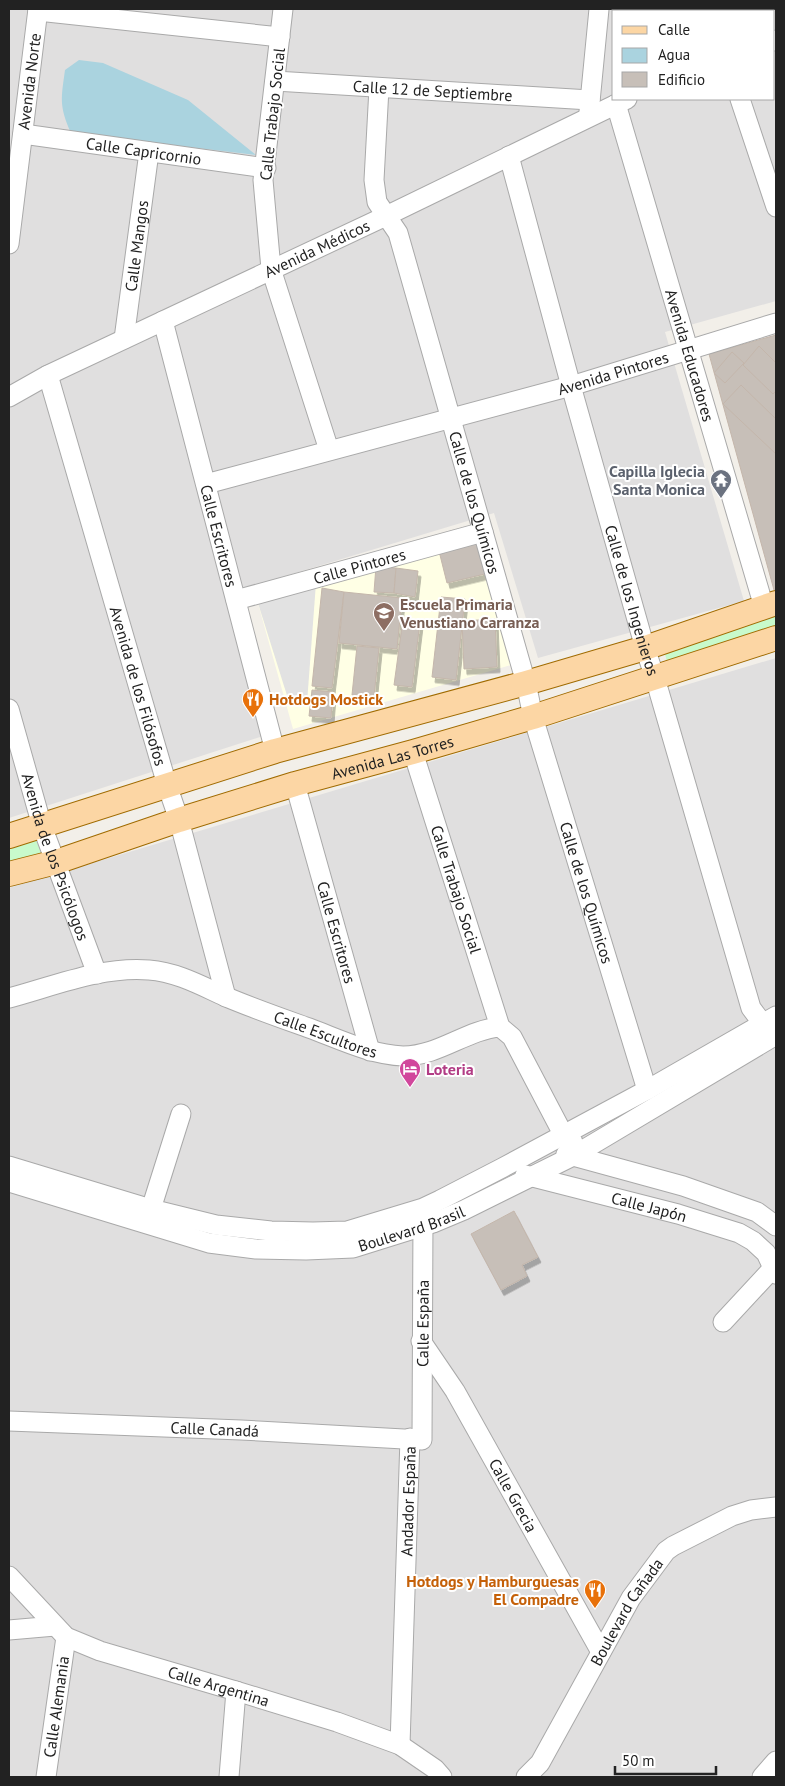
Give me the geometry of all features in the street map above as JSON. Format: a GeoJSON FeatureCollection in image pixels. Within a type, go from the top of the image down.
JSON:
{"type":"FeatureCollection","features":[{"type":"Feature","properties":{"kind":"main road"},"geometry":{"type":"LineString","coordinates":[[9,836],[275,751],[526,683],[645,648],[770,605]]}},
{"type":"Feature","properties":{"kind":"main road","name":"Avenida Las Torres"},"geometry":{"type":"LineString","coordinates":[[9,874],[56,862],[179,820],[295,784],[533,717],[775,642]]}},
{"type":"Feature","properties":{"kind":"street","name":"Calle Trabajo Social"},"geometry":{"type":"LineString","coordinates":[[283,9],[266,168],[263,180],[271,269],[329,450]]}},
{"type":"Feature","properties":{"kind":"street"},"geometry":{"type":"LineString","coordinates":[[589,109],[599,9]]}},
{"type":"Feature","properties":{"kind":"street"},"geometry":{"type":"LineString","coordinates":[[38,10],[157,16],[280,37]]}},
{"type":"Feature","properties":{"kind":"street","name":"Avenida Norte"},"geometry":{"type":"LineString","coordinates":[[9,244],[13,177],[23,134],[38,10]]}},
{"type":"Feature","properties":{"kind":"street","name":"Calle 12 de Septiembre"},"geometry":{"type":"LineString","coordinates":[[275,81],[380,88],[589,109]]}},
{"type":"Feature","properties":{"kind":"street","name":"Calle de los Químicos"},"geometry":{"type":"LineString","coordinates":[[380,88],[374,180],[377,202],[398,233],[526,683],[533,717],[647,1090]]}},
{"type":"Feature","properties":{"kind":"street"},"geometry":{"type":"LineString","coordinates":[[740,100],[776,208]]}},
{"type":"Feature","properties":{"kind":"street","name":"Avenida Médicos"},"geometry":{"type":"LineString","coordinates":[[9,397],[48,375],[509,156],[589,109],[621,101]]}},
{"type":"Feature","properties":{"kind":"street","name":"Avenida Educadores"},"geometry":{"type":"LineString","coordinates":[[621,101],[689,350],[770,605]]}},
{"type":"Feature","properties":{"kind":"street","name":"Calle Capricornio"},"geometry":{"type":"LineString","coordinates":[[23,134],[266,168]]}},
{"type":"Feature","properties":{"kind":"street","name":"Calle Mangos"},"geometry":{"type":"LineString","coordinates":[[124,339],[149,152]]}},
{"type":"Feature","properties":{"kind":"street","name":"Calle de los Ingenieros"},"geometry":{"type":"LineString","coordinates":[[509,156],[571,386],[645,648],[751,1008],[773,1029]]}},
{"type":"Feature","properties":{"kind":"street","name":"Calle Escritores"},"geometry":{"type":"LineString","coordinates":[[163,321],[275,751]]}},
{"type":"Feature","properties":{"kind":"street","name":"Avenida Pintores"},"geometry":{"type":"LineString","coordinates":[[450,418],[571,386],[776,323]]}},
{"type":"Feature","properties":{"kind":"street","name":"Avenida de los Filósofos"},"geometry":{"type":"LineString","coordinates":[[48,375],[167,785],[179,820],[226,997]]}},
{"type":"Feature","properties":{"kind":"street"},"geometry":{"type":"LineString","coordinates":[[206,484],[450,418]]}},
{"type":"Feature","properties":{"kind":"street","name":"Calle Pintores"},"geometry":{"type":"LineString","coordinates":[[236,600],[483,532]]}},
{"type":"Feature","properties":{"kind":"street","name":"Avenida de los Psicólogos"},"geometry":{"type":"LineString","coordinates":[[9,709],[42,826],[97,974]]}},
{"type":"Feature","properties":{"kind":"street","name":"Calle Trabajo Social"},"geometry":{"type":"LineString","coordinates":[[413,752],[500,1027]]}},
{"type":"Feature","properties":{"kind":"street","name":"Calle Escritores"},"geometry":{"type":"LineString","coordinates":[[295,784],[370,1051]]}},
{"type":"Feature","properties":{"kind":"street","name":"Calle Escultores"},"geometry":{"type":"LineString","coordinates":[[9,998],[97,974],[127,970],[150,970],[179,976],[226,997],[370,1051],[403,1056],[424,1054],[487,1028],[500,1027]]}},
{"type":"Feature","properties":{"kind":"street"},"geometry":{"type":"LineString","coordinates":[[500,1027],[512,1037],[563,1134],[578,1152]]}},
{"type":"Feature","properties":{"kind":"street","name":"Boulevard Brasil"},"geometry":{"type":"LineString","coordinates":[[9,1166],[151,1209],[216,1225],[313,1232],[347,1231],[424,1208],[647,1090],[773,1029]]}},
{"type":"Feature","properties":{"kind":"street","name":"Boulevard Brasil"},"geometry":{"type":"LineString","coordinates":[[9,1182],[209,1243],[256,1249],[306,1250],[353,1248],[423,1227],[464,1210],[578,1152],[773,1029]]}},
{"type":"Feature","properties":{"kind":"street"},"geometry":{"type":"LineString","coordinates":[[151,1209],[181,1114]]}},
{"type":"Feature","properties":{"kind":"street","name":"Calle Japón"},"geometry":{"type":"LineString","coordinates":[[540,1148],[578,1152],[683,1186],[757,1212],[776,1226]]}},
{"type":"Feature","properties":{"kind":"street","name":"Calle Japón"},"geometry":{"type":"LineString","coordinates":[[502,1168],[678,1214],[739,1233],[753,1241],[766,1253],[775,1270]]}},
{"type":"Feature","properties":{"kind":"street","name":"Calle España"},"geometry":{"type":"LineString","coordinates":[[416,1439],[421,1341],[424,1208]]}},
{"type":"Feature","properties":{"kind":"street"},"geometry":{"type":"LineString","coordinates":[[723,1322],[775,1270]]}},
{"type":"Feature","properties":{"kind":"street","name":"Calle Grecia"},"geometry":{"type":"LineString","coordinates":[[421,1341],[455,1391],[601,1652]]}},
{"type":"Feature","properties":{"kind":"street","name":"Calle Canadá"},"geometry":{"type":"LineString","coordinates":[[9,1420],[416,1439]]}},
{"type":"Feature","properties":{"kind":"street","name":"Andador España"},"geometry":{"type":"LineString","coordinates":[[400,1745],[416,1439]]}},
{"type":"Feature","properties":{"kind":"street","name":"Boulevard Cañada"},"geometry":{"type":"LineString","coordinates":[[526,1777],[540,1763],[631,1598],[666,1551],[732,1516],[751,1510],[776,1507]]}},
{"type":"Feature","properties":{"kind":"street","name":"Calle Argentina"},"geometry":{"type":"LineString","coordinates":[[9,1576],[61,1631],[100,1651],[236,1690],[337,1722],[400,1745],[435,1769],[442,1777]]}},
{"type":"Feature","properties":{"kind":"street"},"geometry":{"type":"LineString","coordinates":[[9,1630],[61,1631]]}},
{"type":"Feature","properties":{"kind":"street","name":"Calle Alemania"},"geometry":{"type":"LineString","coordinates":[[46,1777],[61,1631]]}},
{"type":"Feature","properties":{"kind":"street"},"geometry":{"type":"LineString","coordinates":[[229,1777],[236,1690]]}},
{"type":"Feature","properties":{"kind":"street"},"geometry":{"type":"LineString","coordinates":[[762,1777],[776,1761]]}},
{"type":"Feature","properties":{"kind":"shaded area"},"geometry":{"type":"Polygon","coordinates":[[[9,9],[776,9],[776,301],[665,332],[744,601],[538,658],[494,513],[226,594],[263,736],[9,818],[9,9]]]}},
{"type":"Feature","properties":{"kind":"shaded area","name":"Escuela Primaria Venustiano Carranza"},"geometry":{"type":"Polygon","coordinates":[[[477,538],[511,665],[293,729],[257,600],[477,538]]]}},
{"type":"Feature","properties":{"kind":"shaded area"},"geometry":{"type":"Polygon","coordinates":[[[316,583],[307,703],[290,705],[257,600],[316,583]]]}},
{"type":"Feature","properties":{"kind":"shaded area"},"geometry":{"type":"Polygon","coordinates":[[[776,658],[776,1777],[9,1777],[9,888],[776,658]]]}},
{"type":"Feature","properties":{"kind":"green space"},"geometry":{"type":"Polygon","coordinates":[[[776,611],[776,632],[668,666],[663,646],[776,611]]]}},
{"type":"Feature","properties":{"kind":"green space"},"geometry":{"type":"Polygon","coordinates":[[[33,831],[41,853],[9,862],[9,839],[33,831]]]}},
{"type":"Feature","properties":{"kind":"water"},"geometry":{"type":"Polygon","coordinates":[[[79,60],[103,63],[188,100],[256,155],[71,133],[64,116],[63,88],[65,70],[79,60]]]}},
{"type":"Feature","properties":{"kind":"building"},"geometry":{"type":"Polygon","coordinates":[[[776,335],[776,589],[774,590],[709,354],[776,335]]]}},
{"type":"Feature","properties":{"kind":"building"},"geometry":{"type":"Polygon","coordinates":[[[759,346],[776,363],[776,391],[773,394],[743,365],[759,346]]]}},
{"type":"Feature","properties":{"kind":"building"},"geometry":{"type":"Polygon","coordinates":[[[732,352],[744,363],[725,383],[714,373],[732,352]]]}},
{"type":"Feature","properties":{"kind":"building"},"geometry":{"type":"Polygon","coordinates":[[[741,385],[776,419],[776,454],[723,404],[741,385]]]}},
{"type":"Feature","properties":{"kind":"building"},"geometry":{"type":"Polygon","coordinates":[[[477,538],[485,574],[447,583],[438,547],[477,538]]]}},
{"type":"Feature","properties":{"kind":"building"},"geometry":{"type":"Polygon","coordinates":[[[376,566],[396,568],[394,593],[374,592],[376,566]]]}},
{"type":"Feature","properties":{"kind":"building"},"geometry":{"type":"Polygon","coordinates":[[[396,568],[418,571],[415,597],[394,593],[396,568]]]}},
{"type":"Feature","properties":{"kind":"building"},"geometry":{"type":"Polygon","coordinates":[[[322,588],[344,592],[332,688],[312,686],[322,588]]]}},
{"type":"Feature","properties":{"kind":"building"},"geometry":{"type":"Polygon","coordinates":[[[344,592],[402,598],[397,649],[339,643],[344,592]]]}},
{"type":"Feature","properties":{"kind":"building"},"geometry":{"type":"Polygon","coordinates":[[[441,597],[465,599],[456,680],[432,677],[441,597]]]}},
{"type":"Feature","properties":{"kind":"building"},"geometry":{"type":"Polygon","coordinates":[[[403,619],[420,622],[412,687],[394,685],[403,619]]]}},
{"type":"Feature","properties":{"kind":"building"},"geometry":{"type":"Polygon","coordinates":[[[495,619],[497,667],[464,669],[462,621],[495,619]]]}},
{"type":"Feature","properties":{"kind":"building"},"geometry":{"type":"Polygon","coordinates":[[[357,646],[379,648],[374,697],[352,695],[357,646]]]}},
{"type":"Feature","properties":{"kind":"building"},"geometry":{"type":"Polygon","coordinates":[[[312,690],[333,692],[331,718],[309,716],[312,690]]]}},
{"type":"Feature","properties":{"kind":"building"},"geometry":{"type":"Polygon","coordinates":[[[514,1211],[538,1257],[522,1265],[527,1276],[501,1290],[471,1234],[514,1211]]]}},
{"type":"Feature","properties":{"kind":"place","name":"Capilla Iglecia Santa Monica"},"geometry":{"type":"Point","coordinates":[721,499]}},
{"type":"Feature","properties":{"kind":"place","name":"Escuela Primaria Venustiano Carranza"},"geometry":{"type":"Point","coordinates":[384,632]}},
{"type":"Feature","properties":{"kind":"place","name":"Hotdogs Mostick"},"geometry":{"type":"Point","coordinates":[253,718]}},
{"type":"Feature","properties":{"kind":"place","name":"Loteria"},"geometry":{"type":"Point","coordinates":[410,1088]}},
{"type":"Feature","properties":{"kind":"place","name":"Hotdogs y Hamburguesas El Compadre"},"geometry":{"type":"Point","coordinates":[595,1609]}}]}
